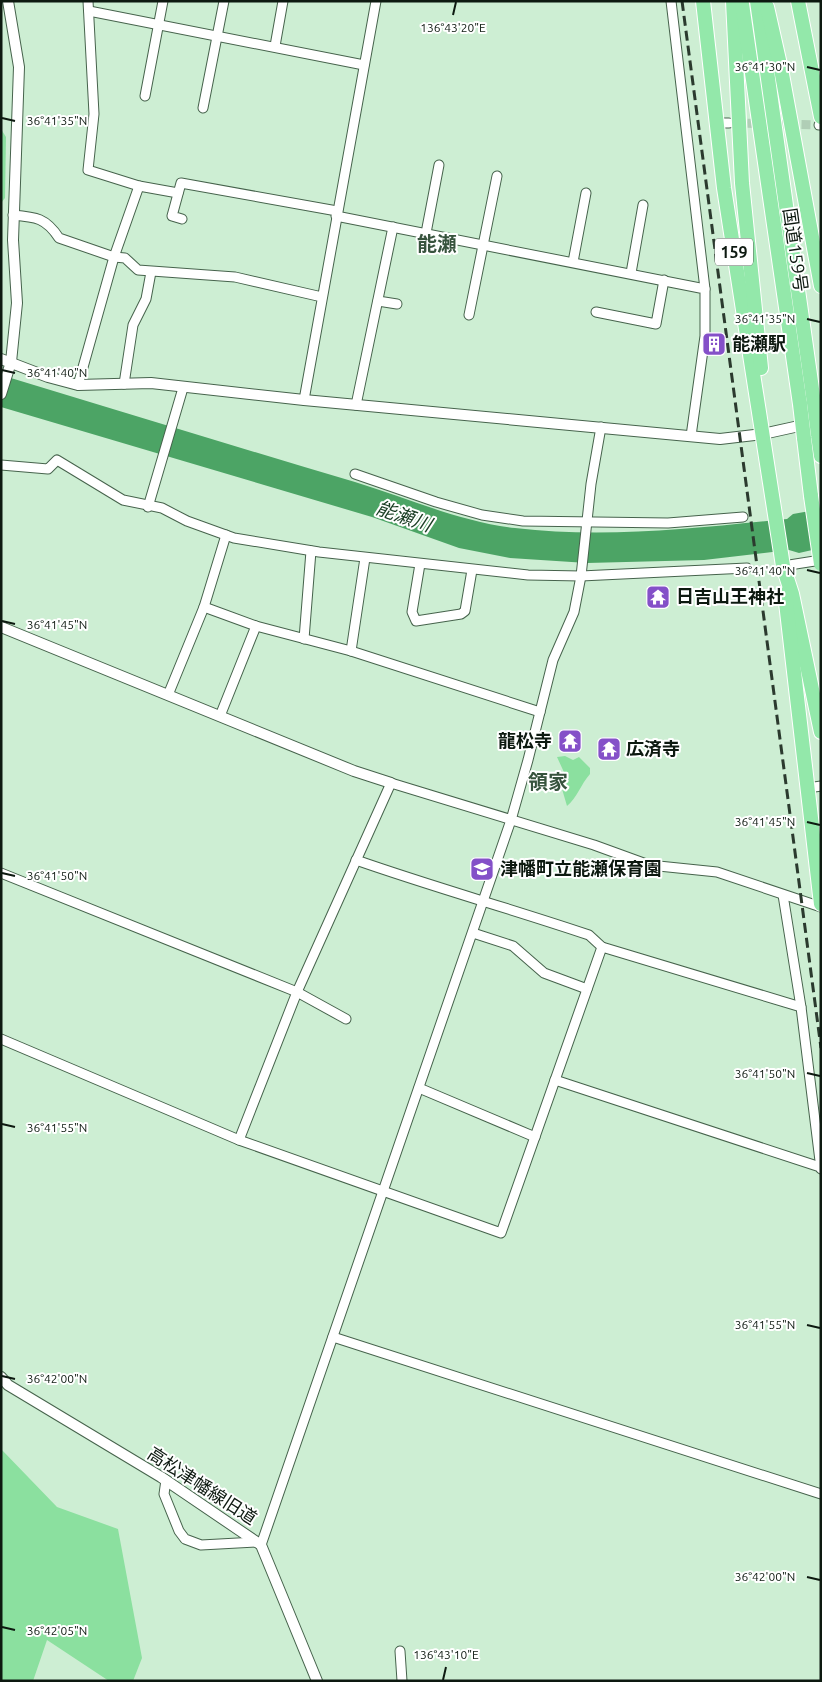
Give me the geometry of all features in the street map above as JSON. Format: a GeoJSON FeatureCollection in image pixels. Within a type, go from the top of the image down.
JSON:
{"type":"FeatureCollection","features":[{"type":"Feature","properties":{"kind":"highway","name":"159"},"geometry":{"type":"LineString","coordinates":[[703,1],[723,123],[724,188],[774,502],[783,566],[786,612],[814,787],[821,905]]}},
{"type":"Feature","properties":{"kind":"highway","name":"159"},"geometry":{"type":"LineString","coordinates":[[733,1],[742,183],[761,364],[760,412]]}},
{"type":"Feature","properties":{"kind":"highway","name":"国道159号"},"geometry":{"type":"LineString","coordinates":[[742,1],[821,562]]}},
{"type":"Feature","properties":{"kind":"highway","name":"国道159号"},"geometry":{"type":"LineString","coordinates":[[757,1],[821,456]]}},
{"type":"Feature","properties":{"kind":"highway"},"geometry":{"type":"LineString","coordinates":[[765,1],[781,69],[821,286]]}},
{"type":"Feature","properties":{"kind":"highway"},"geometry":{"type":"LineString","coordinates":[[798,1],[820,122]]}},
{"type":"Feature","properties":{"kind":"highway","name":"159"},"geometry":{"type":"LineString","coordinates":[[783,566],[792,594],[821,732]]}},
{"type":"Feature","properties":{"kind":"street"},"geometry":{"type":"LineString","coordinates":[[1,394],[17,303],[14,215],[20,67],[8,1]]}},
{"type":"Feature","properties":{"kind":"street"},"geometry":{"type":"LineString","coordinates":[[88,1],[94,114],[88,170],[139,186],[178,193]]}},
{"type":"Feature","properties":{"kind":"street"},"geometry":{"type":"LineString","coordinates":[[145,96],[163,1]]}},
{"type":"Feature","properties":{"kind":"street"},"geometry":{"type":"LineString","coordinates":[[202,108],[224,1]]}},
{"type":"Feature","properties":{"kind":"street"},"geometry":{"type":"LineString","coordinates":[[275,46],[283,1]]}},
{"type":"Feature","properties":{"kind":"street"},"geometry":{"type":"LineString","coordinates":[[304,400],[336,214],[376,1]]}},
{"type":"Feature","properties":{"kind":"street"},"geometry":{"type":"LineString","coordinates":[[671,1],[705,288],[705,336],[691,436]]}},
{"type":"Feature","properties":{"kind":"street"},"geometry":{"type":"LineString","coordinates":[[89,11],[364,65]]}},
{"type":"Feature","properties":{"kind":"street"},"geometry":{"type":"LineString","coordinates":[[426,233],[439,165]]}},
{"type":"Feature","properties":{"kind":"street"},"geometry":{"type":"LineString","coordinates":[[469,315],[497,176]]}},
{"type":"Feature","properties":{"kind":"street"},"geometry":{"type":"LineString","coordinates":[[182,219],[172,216],[180,183],[392,227],[705,288]]}},
{"type":"Feature","properties":{"kind":"street"},"geometry":{"type":"LineString","coordinates":[[78,385],[114,257],[139,186]]}},
{"type":"Feature","properties":{"kind":"street"},"geometry":{"type":"LineString","coordinates":[[573,262],[586,193]]}},
{"type":"Feature","properties":{"kind":"street"},"geometry":{"type":"LineString","coordinates":[[631,273],[643,206]]}},
{"type":"Feature","properties":{"kind":"street"},"geometry":{"type":"LineString","coordinates":[[14,215],[36,217],[51,225],[59,238],[114,257],[125,258],[138,270],[235,277],[322,297]]}},
{"type":"Feature","properties":{"kind":"street"},"geometry":{"type":"LineString","coordinates":[[356,405],[392,227]]}},
{"type":"Feature","properties":{"kind":"street"},"geometry":{"type":"LineString","coordinates":[[124,384],[133,325],[146,299],[151,272]]}},
{"type":"Feature","properties":{"kind":"street"},"geometry":{"type":"LineString","coordinates":[[596,312],[656,324],[664,280]]}},
{"type":"Feature","properties":{"kind":"street"},"geometry":{"type":"LineString","coordinates":[[378,301],[398,304]]}},
{"type":"Feature","properties":{"kind":"street"},"geometry":{"type":"LineString","coordinates":[[7,364],[78,385],[151,383],[304,400],[720,439],[763,434],[821,421]]}},
{"type":"Feature","properties":{"kind":"street"},"geometry":{"type":"LineString","coordinates":[[148,507],[183,388]]}},
{"type":"Feature","properties":{"kind":"street"},"geometry":{"type":"LineString","coordinates":[[166,1480],[164,1494],[179,1531],[185,1539],[201,1545],[259,1544],[333,1337],[511,820],[552,660],[574,612],[581,572],[591,484],[601,427]]}},
{"type":"Feature","properties":{"kind":"street"},"geometry":{"type":"LineString","coordinates":[[1,465],[48,469],[57,460],[123,500],[148,507],[162,508],[187,521],[226,535],[311,551],[528,575],[747,568]]}},
{"type":"Feature","properties":{"kind":"street"},"geometry":{"type":"LineString","coordinates":[[355,474],[436,502],[482,515],[523,521],[668,523],[743,517]]}},
{"type":"Feature","properties":{"kind":"street"},"geometry":{"type":"LineString","coordinates":[[168,695],[204,607],[226,535]]}},
{"type":"Feature","properties":{"kind":"street"},"geometry":{"type":"LineString","coordinates":[[304,639],[311,551]]}},
{"type":"Feature","properties":{"kind":"street"},"geometry":{"type":"LineString","coordinates":[[352,651],[365,558]]}},
{"type":"Feature","properties":{"kind":"street"},"geometry":{"type":"LineString","coordinates":[[783,566],[821,562]]}},
{"type":"Feature","properties":{"kind":"street"},"geometry":{"type":"LineString","coordinates":[[420,564],[412,612],[416,621],[461,614],[465,611],[472,570]]}},
{"type":"Feature","properties":{"kind":"street"},"geometry":{"type":"LineString","coordinates":[[204,607],[256,626],[352,651],[540,712]]}},
{"type":"Feature","properties":{"kind":"street"},"geometry":{"type":"LineString","coordinates":[[220,716],[256,626]]}},
{"type":"Feature","properties":{"kind":"street"},"geometry":{"type":"LineString","coordinates":[[1,627],[354,771],[594,844],[650,865],[717,872],[783,895],[821,905]]}},
{"type":"Feature","properties":{"kind":"street"},"geometry":{"type":"LineString","coordinates":[[239,1140],[297,992],[391,783]]}},
{"type":"Feature","properties":{"kind":"street"},"geometry":{"type":"LineString","coordinates":[[356,860],[448,892],[484,901],[589,935],[602,947],[801,1007]]}},
{"type":"Feature","properties":{"kind":"street"},"geometry":{"type":"LineString","coordinates":[[1,873],[297,992],[346,1019]]}},
{"type":"Feature","properties":{"kind":"street"},"geometry":{"type":"LineString","coordinates":[[555,1080],[821,1168],[801,1007],[783,895]]}},
{"type":"Feature","properties":{"kind":"street"},"geometry":{"type":"LineString","coordinates":[[473,933],[513,946],[544,973],[587,989]]}},
{"type":"Feature","properties":{"kind":"street"},"geometry":{"type":"LineString","coordinates":[[1,1039],[239,1140],[501,1232],[602,947]]}},
{"type":"Feature","properties":{"kind":"street"},"geometry":{"type":"LineString","coordinates":[[419,1088],[535,1137]]}},
{"type":"Feature","properties":{"kind":"street"},"geometry":{"type":"LineString","coordinates":[[333,1337],[821,1494]]}},
{"type":"Feature","properties":{"kind":"street","name":"高松津幡線旧道"},"geometry":{"type":"LineString","coordinates":[[1,1376],[8,1385],[166,1480],[259,1544],[317,1681]]}},
{"type":"Feature","properties":{"kind":"street"},"geometry":{"type":"LineString","coordinates":[[400,1651],[402,1681]]}},
{"type":"Feature","properties":{"kind":"shaded area"},"geometry":{"type":"Polygon","coordinates":[[[1,129],[6,137],[5,198],[1,203],[1,129]]]}},
{"type":"Feature","properties":{"kind":"shaded area"},"geometry":{"type":"Polygon","coordinates":[[[565,756],[573,760],[579,757],[590,768],[590,774],[574,799],[567,806],[562,789],[568,781],[557,757],[565,756]]]}},
{"type":"Feature","properties":{"kind":"shaded area"},"geometry":{"type":"Polygon","coordinates":[[[1,1449],[57,1507],[118,1529],[142,1658],[133,1681],[109,1681],[47,1640],[33,1681],[1,1681],[1,1449]]]}},
{"type":"Feature","properties":{"kind":"water","name":"能瀬川"},"geometry":{"type":"Polygon","coordinates":[[[1,375],[355,482],[474,521],[515,528],[549,531],[651,531],[787,519],[793,514],[821,509],[821,548],[799,553],[789,550],[704,560],[587,563],[510,558],[459,548],[372,517],[1,407],[1,375]]]}},
{"type":"Feature","properties":{"kind":"tunnel"},"geometry":{"type":"LineString","coordinates":[[734,123],[819,125]]}},
{"type":"Feature","properties":{"kind":"railway"},"geometry":{"type":"LineString","coordinates":[[682,1],[821,1048]]}},
{"type":"Feature","properties":{"kind":"place","name":"能瀬駅"},"geometry":{"type":"Point","coordinates":[714,344]}},
{"type":"Feature","properties":{"kind":"place","name":"日吉山王神社"},"geometry":{"type":"Point","coordinates":[658,597]}},
{"type":"Feature","properties":{"kind":"place","name":"龍松寺"},"geometry":{"type":"Point","coordinates":[570,741]}},
{"type":"Feature","properties":{"kind":"place","name":"広済寺"},"geometry":{"type":"Point","coordinates":[609,749]}},
{"type":"Feature","properties":{"kind":"place","name":"津幡町立能瀬保育園"},"geometry":{"type":"Point","coordinates":[482,869]}},
{"type":"Feature","properties":{"kind":"district","name":"能瀬"},"geometry":{"type":"Point","coordinates":[437,244]}},
{"type":"Feature","properties":{"kind":"district","name":"領家"},"geometry":{"type":"Point","coordinates":[548,782]}}]}
